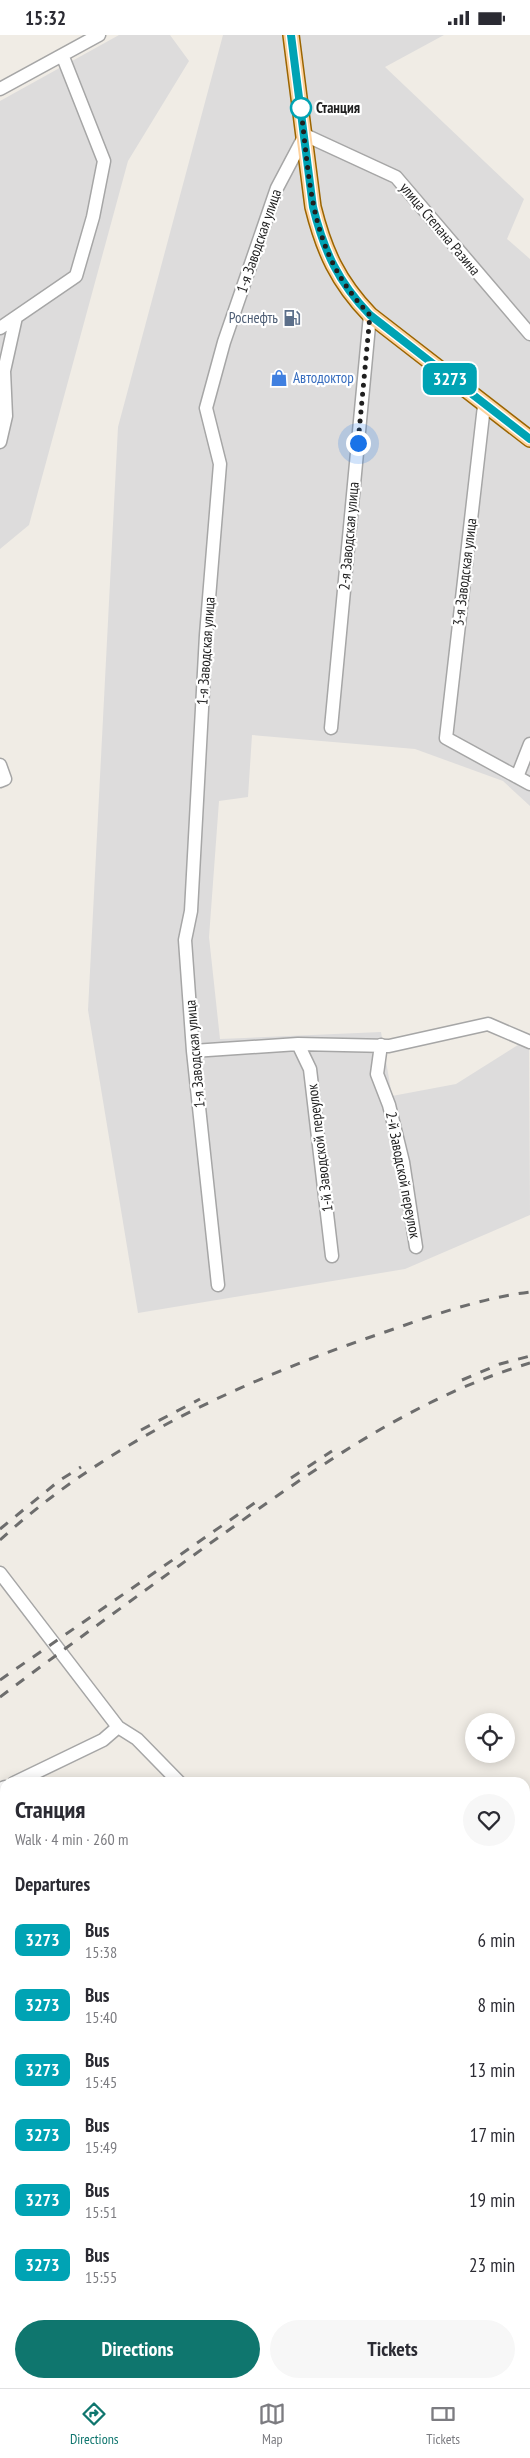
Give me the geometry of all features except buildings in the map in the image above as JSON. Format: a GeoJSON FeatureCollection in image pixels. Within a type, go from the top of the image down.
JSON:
{"type":"FeatureCollection","features":[{"type":"Feature","properties":{"kind":"main road"},"geometry":{"type":"LineString","coordinates":[[291,35],[313,207],[320,233],[338,275],[350,294],[370,315],[484,406],[530,439]]}},
{"type":"Feature","properties":{"kind":"street"},"geometry":{"type":"LineString","coordinates":[[0,89],[63,57],[98,35]]}},
{"type":"Feature","properties":{"kind":"street"},"geometry":{"type":"LineString","coordinates":[[0,328],[76,276],[93,217],[104,161],[63,57]]}},
{"type":"Feature","properties":{"kind":"street","name":"улица Степана Разина"},"geometry":{"type":"LineString","coordinates":[[305,135],[396,177],[530,334]]}},
{"type":"Feature","properties":{"kind":"street","name":"1-я Заводская улица"},"geometry":{"type":"LineString","coordinates":[[218,1285],[193,1051],[185,940],[191,911],[206,635],[220,464],[206,408],[224,342],[277,188],[305,135]]}},
{"type":"Feature","properties":{"kind":"street","name":"2-я Заводская улица"},"geometry":{"type":"LineString","coordinates":[[331,728],[370,315]]}},
{"type":"Feature","properties":{"kind":"street"},"geometry":{"type":"LineString","coordinates":[[0,442],[4,371],[16,317]]}},
{"type":"Feature","properties":{"kind":"street","name":"3-я Заводская улица"},"geometry":{"type":"LineString","coordinates":[[484,406],[446,738],[517,777]]}},
{"type":"Feature","properties":{"kind":"street"},"geometry":{"type":"LineString","coordinates":[[530,744],[517,777],[530,784]]}},
{"type":"Feature","properties":{"kind":"street"},"geometry":{"type":"LineString","coordinates":[[0,765],[5,779],[0,781]]}},
{"type":"Feature","properties":{"kind":"street"},"geometry":{"type":"LineString","coordinates":[[193,1051],[298,1044],[397,1044],[488,1024],[530,1042]]}},
{"type":"Feature","properties":{"kind":"street","name":"1-й Заводской переулок"},"geometry":{"type":"LineString","coordinates":[[298,1044],[310,1069],[332,1256]]}},
{"type":"Feature","properties":{"kind":"street","name":"2-й Заводской переулок"},"geometry":{"type":"LineString","coordinates":[[381,1045],[377,1073],[390,1105],[403,1162],[416,1247]]}},
{"type":"Feature","properties":{"kind":"street"},"geometry":{"type":"LineString","coordinates":[[0,1573],[118,1727],[137,1739],[174,1777]]}},
{"type":"Feature","properties":{"kind":"street"},"geometry":{"type":"LineString","coordinates":[[26,1777],[103,1740],[118,1727]]}},
{"type":"Feature","properties":{"kind":"shaded area"},"geometry":{"type":"Polygon","coordinates":[[[119,35],[170,35],[189,61],[128,161],[29,525],[0,549],[0,101],[119,35]]]}},
{"type":"Feature","properties":{"kind":"shaded area"},"geometry":{"type":"Polygon","coordinates":[[[223,35],[444,35],[385,67],[524,199],[507,239],[530,259],[530,806],[503,781],[415,749],[252,735],[248,797],[219,801],[209,937],[220,1039],[381,1032],[392,1096],[456,1084],[529,1038],[530,1215],[405,1269],[138,1313],[88,1010],[118,427],[223,35]]]}},
{"type":"Feature","properties":{"kind":"railway"},"geometry":{"type":"LineString","coordinates":[[0,1540],[42,1504],[87,1472],[134,1442],[233,1391],[336,1349],[423,1319],[494,1298],[530,1292]]}},
{"type":"Feature","properties":{"kind":"railway"},"geometry":{"type":"LineString","coordinates":[[462,1380],[500,1364],[530,1356]]}},
{"type":"Feature","properties":{"kind":"railway"},"geometry":{"type":"LineString","coordinates":[[0,1697],[243,1520],[360,1441],[442,1397],[485,1378],[530,1363]]}},
{"type":"Feature","properties":{"kind":"railway"},"geometry":{"type":"LineString","coordinates":[[141,1430],[200,1399]]}},
{"type":"Feature","properties":{"kind":"railway"},"geometry":{"type":"LineString","coordinates":[[291,1478],[332,1451]]}},
{"type":"Feature","properties":{"kind":"railway"},"geometry":{"type":"LineString","coordinates":[[0,1529],[60,1480],[81,1467]]}},
{"type":"Feature","properties":{"kind":"railway"},"geometry":{"type":"LineString","coordinates":[[0,1680],[256,1502]]}},
{"type":"Feature","properties":{"kind":"bus line","name":"3273"},"geometry":{"type":"LineString","coordinates":[[291,35],[313,207],[328,255],[338,275],[350,294],[370,315],[484,406],[530,439]]}},
{"type":"Feature","properties":{"kind":"place","name":"Станция"},"geometry":{"type":"Point","coordinates":[301,108]}},
{"type":"Feature","properties":{"kind":"place","name":"Роснефть"},"geometry":{"type":"Point","coordinates":[292,318]}},
{"type":"Feature","properties":{"kind":"place","name":"Автодоктор"},"geometry":{"type":"Point","coordinates":[279,378]}},
{"type":"Feature","properties":{"kind":"route"},"geometry":{"type":"LineString","coordinates":[[301,108],[300,102],[313,207],[320,233],[338,275],[350,294],[370,315],[358,443]]}}]}
